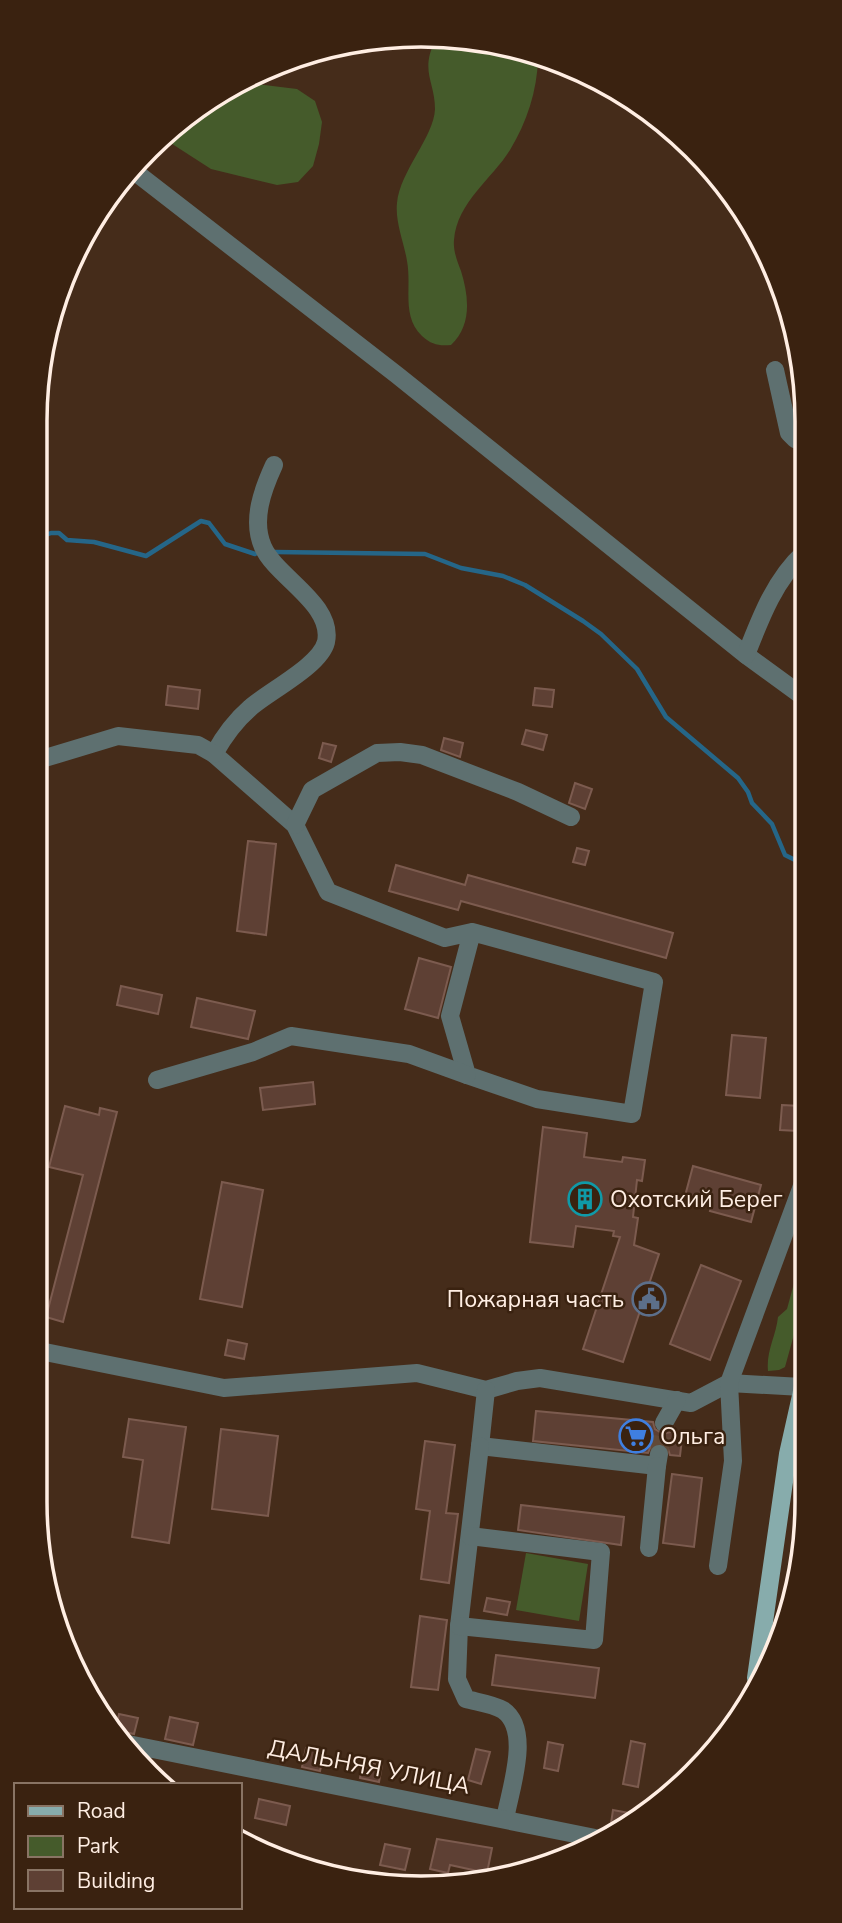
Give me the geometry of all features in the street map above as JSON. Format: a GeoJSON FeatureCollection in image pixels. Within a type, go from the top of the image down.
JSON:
{"type":"FeatureCollection","features":[{"type":"Feature","properties":{"kind":"main road"},"geometry":{"type":"LineString","coordinates":[[758,1662],[795,1420]]}},
{"type":"Feature","properties":{"kind":"street"},"geometry":{"type":"LineString","coordinates":[[140,175],[397,375],[795,691]]}},
{"type":"Feature","properties":{"kind":"street"},"geometry":{"type":"LineString","coordinates":[[775,370],[789,433],[795,439]]}},
{"type":"Feature","properties":{"kind":"street"},"geometry":{"type":"LineString","coordinates":[[214,754],[223,738],[242,716],[264,696],[314,661],[326,642],[325,625],[321,617],[300,589],[273,561],[261,541],[260,502],[274,464]]}},
{"type":"Feature","properties":{"kind":"street"},"geometry":{"type":"LineString","coordinates":[[746,654],[775,591],[795,562]]}},
{"type":"Feature","properties":{"kind":"street"},"geometry":{"type":"LineString","coordinates":[[47,757],[118,736],[198,745],[214,754],[295,825],[328,892],[445,938],[472,932],[654,982],[632,1114],[537,1099],[410,1054],[291,1036],[253,1052],[157,1080]]}},
{"type":"Feature","properties":{"kind":"street"},"geometry":{"type":"LineString","coordinates":[[295,825],[312,790],[377,752],[422,755],[518,792],[571,817]]}},
{"type":"Feature","properties":{"kind":"street"},"geometry":{"type":"LineString","coordinates":[[467,1075],[450,1016],[472,932]]}},
{"type":"Feature","properties":{"kind":"street"},"geometry":{"type":"LineString","coordinates":[[718,1566],[733,1461],[729,1383],[795,1205]]}},
{"type":"Feature","properties":{"kind":"street"},"geometry":{"type":"LineString","coordinates":[[47,1352],[223,1388],[417,1373],[486,1390],[540,1378],[691,1403],[729,1383],[795,1387]]}},
{"type":"Feature","properties":{"kind":"street"},"geometry":{"type":"LineString","coordinates":[[486,1390],[459,1626],[457,1679],[466,1699],[501,1709],[517,1728],[519,1742],[505,1819]]}},
{"type":"Feature","properties":{"kind":"street"},"geometry":{"type":"LineString","coordinates":[[664,1423],[677,1400]]}},
{"type":"Feature","properties":{"kind":"street"},"geometry":{"type":"LineString","coordinates":[[480,1446],[658,1460],[649,1548]]}},
{"type":"Feature","properties":{"kind":"street"},"geometry":{"type":"LineString","coordinates":[[459,1626],[594,1640],[601,1552],[470,1536]]}},
{"type":"Feature","properties":{"kind":"street","name":"ДАЛЬНЯЯ УЛИЦА"},"geometry":{"type":"LineString","coordinates":[[138,1746],[587,1836]]}},
{"type":"Feature","properties":{"kind":"green space"},"geometry":{"type":"Polygon","coordinates":[[[432,47],[470,50],[537,66],[530,106],[510,150],[468,202],[457,226],[454,248],[464,281],[467,310],[463,329],[451,345],[436,344],[426,339],[412,320],[408,301],[407,261],[398,225],[399,191],[433,120],[435,109],[428,69],[432,47]]]}},
{"type":"Feature","properties":{"kind":"green space"},"geometry":{"type":"Polygon","coordinates":[[[260,84],[297,89],[315,101],[322,122],[319,144],[313,166],[298,182],[277,185],[211,169],[171,143],[213,110],[260,84]]]}},
{"type":"Feature","properties":{"kind":"green space"},"geometry":{"type":"Polygon","coordinates":[[[795,1280],[795,1331],[785,1367],[768,1371],[768,1357],[778,1317],[787,1309],[795,1280]]]}},
{"type":"Feature","properties":{"kind":"green space"},"geometry":{"type":"Polygon","coordinates":[[[526,1553],[588,1564],[579,1621],[516,1610],[526,1553]]]}},
{"type":"Feature","properties":{"kind":"building"},"geometry":{"type":"Polygon","coordinates":[[[168,686],[200,690],[198,709],[166,705],[168,686]]]}},
{"type":"Feature","properties":{"kind":"building"},"geometry":{"type":"Polygon","coordinates":[[[535,688],[554,690],[552,707],[533,705],[535,688]]]}},
{"type":"Feature","properties":{"kind":"building"},"geometry":{"type":"Polygon","coordinates":[[[526,730],[547,735],[543,750],[522,744],[526,730]]]}},
{"type":"Feature","properties":{"kind":"building"},"geometry":{"type":"Polygon","coordinates":[[[444,738],[463,743],[460,757],[441,750],[444,738]]]}},
{"type":"Feature","properties":{"kind":"building"},"geometry":{"type":"Polygon","coordinates":[[[323,743],[336,746],[331,762],[319,758],[323,743]]]}},
{"type":"Feature","properties":{"kind":"building"},"geometry":{"type":"Polygon","coordinates":[[[575,783],[592,789],[585,809],[569,803],[575,783]]]}},
{"type":"Feature","properties":{"kind":"building"},"geometry":{"type":"Polygon","coordinates":[[[248,841],[276,844],[266,935],[237,931],[248,841]]]}},
{"type":"Feature","properties":{"kind":"building"},"geometry":{"type":"Polygon","coordinates":[[[577,848],[589,851],[585,865],[573,862],[577,848]]]}},
{"type":"Feature","properties":{"kind":"building"},"geometry":{"type":"Polygon","coordinates":[[[396,865],[465,885],[468,875],[673,933],[666,958],[461,901],[458,910],[389,891],[396,865]]]}},
{"type":"Feature","properties":{"kind":"building"},"geometry":{"type":"Polygon","coordinates":[[[419,958],[451,967],[438,1018],[405,1009],[419,958]]]}},
{"type":"Feature","properties":{"kind":"building"},"geometry":{"type":"Polygon","coordinates":[[[121,986],[162,995],[158,1014],[117,1005],[121,986]]]}},
{"type":"Feature","properties":{"kind":"building"},"geometry":{"type":"Polygon","coordinates":[[[197,998],[255,1011],[248,1039],[191,1027],[197,998]]]}},
{"type":"Feature","properties":{"kind":"building"},"geometry":{"type":"Polygon","coordinates":[[[732,1035],[766,1038],[760,1098],[726,1095],[732,1035]]]}},
{"type":"Feature","properties":{"kind":"building"},"geometry":{"type":"Polygon","coordinates":[[[313,1082],[315,1104],[263,1110],[260,1088],[313,1082]]]}},
{"type":"Feature","properties":{"kind":"building"},"geometry":{"type":"Polygon","coordinates":[[[782,1105],[795,1106],[795,1131],[780,1130],[782,1105]]]}},
{"type":"Feature","properties":{"kind":"building"},"geometry":{"type":"Polygon","coordinates":[[[65,1106],[99,1115],[100,1108],[117,1112],[63,1322],[47,1317],[47,1313],[83,1175],[49,1167],[65,1106]]]}},
{"type":"Feature","properties":{"kind":"building","name":"Охотский Берег"},"geometry":{"type":"Polygon","coordinates":[[[543,1127],[587,1133],[584,1157],[622,1162],[623,1157],[645,1160],[642,1181],[637,1180],[633,1217],[638,1218],[634,1245],[659,1254],[623,1362],[583,1349],[620,1237],[613,1236],[614,1231],[576,1226],[573,1247],[530,1242],[543,1127]]]}},
{"type":"Feature","properties":{"kind":"building"},"geometry":{"type":"Polygon","coordinates":[[[693,1166],[761,1185],[751,1222],[710,1211],[712,1203],[685,1196],[693,1166]]]}},
{"type":"Feature","properties":{"kind":"building"},"geometry":{"type":"Polygon","coordinates":[[[222,1182],[263,1190],[242,1307],[200,1299],[222,1182]]]}},
{"type":"Feature","properties":{"kind":"building"},"geometry":{"type":"Polygon","coordinates":[[[701,1265],[741,1281],[710,1360],[670,1344],[701,1265]]]}},
{"type":"Feature","properties":{"kind":"building"},"geometry":{"type":"Polygon","coordinates":[[[228,1340],[247,1344],[244,1359],[225,1355],[228,1340]]]}},
{"type":"Feature","properties":{"kind":"building"},"geometry":{"type":"Polygon","coordinates":[[[536,1411],[653,1422],[655,1429],[663,1434],[674,1428],[674,1437],[682,1438],[680,1456],[670,1455],[667,1446],[660,1443],[651,1446],[648,1453],[533,1441],[536,1411]]]}},
{"type":"Feature","properties":{"kind":"building"},"geometry":{"type":"Polygon","coordinates":[[[129,1419],[186,1427],[169,1543],[132,1537],[143,1460],[123,1457],[129,1419]]]}},
{"type":"Feature","properties":{"kind":"building"},"geometry":{"type":"Polygon","coordinates":[[[221,1429],[278,1436],[268,1516],[212,1509],[221,1429]]]}},
{"type":"Feature","properties":{"kind":"building"},"geometry":{"type":"Polygon","coordinates":[[[425,1441],[455,1445],[446,1513],[458,1514],[449,1583],[421,1579],[430,1511],[416,1509],[425,1441]]]}},
{"type":"Feature","properties":{"kind":"building"},"geometry":{"type":"Polygon","coordinates":[[[672,1474],[702,1478],[694,1547],[663,1543],[672,1474]]]}},
{"type":"Feature","properties":{"kind":"building"},"geometry":{"type":"Polygon","coordinates":[[[521,1505],[624,1517],[621,1545],[518,1530],[521,1505]]]}},
{"type":"Feature","properties":{"kind":"building"},"geometry":{"type":"Polygon","coordinates":[[[487,1598],[510,1602],[507,1615],[484,1611],[487,1598]]]}},
{"type":"Feature","properties":{"kind":"building"},"geometry":{"type":"Polygon","coordinates":[[[420,1616],[447,1620],[438,1690],[411,1687],[420,1616]]]}},
{"type":"Feature","properties":{"kind":"building"},"geometry":{"type":"Polygon","coordinates":[[[496,1655],[599,1668],[595,1698],[492,1685],[496,1655]]]}},
{"type":"Feature","properties":{"kind":"building"},"geometry":{"type":"Polygon","coordinates":[[[119,1714],[138,1718],[134,1734],[126,1732],[118,1721],[119,1714]]]}},
{"type":"Feature","properties":{"kind":"building"},"geometry":{"type":"Polygon","coordinates":[[[170,1717],[198,1723],[193,1745],[165,1739],[170,1717]]]}},
{"type":"Feature","properties":{"kind":"building"},"geometry":{"type":"Polygon","coordinates":[[[631,1741],[645,1744],[638,1787],[623,1784],[631,1741]]]}},
{"type":"Feature","properties":{"kind":"building"},"geometry":{"type":"Polygon","coordinates":[[[548,1742],[563,1745],[558,1771],[544,1768],[548,1742]]]}},
{"type":"Feature","properties":{"kind":"building"},"geometry":{"type":"Polygon","coordinates":[[[306,1748],[324,1752],[320,1771],[302,1767],[306,1748]]]}},
{"type":"Feature","properties":{"kind":"building"},"geometry":{"type":"Polygon","coordinates":[[[476,1749],[490,1752],[481,1784],[468,1780],[476,1749]]]}},
{"type":"Feature","properties":{"kind":"building"},"geometry":{"type":"Polygon","coordinates":[[[363,1761],[382,1765],[379,1782],[360,1778],[363,1761]]]}},
{"type":"Feature","properties":{"kind":"building"},"geometry":{"type":"Polygon","coordinates":[[[259,1799],[290,1806],[286,1825],[255,1818],[259,1799]]]}},
{"type":"Feature","properties":{"kind":"building"},"geometry":{"type":"Polygon","coordinates":[[[613,1810],[629,1813],[629,1813],[611,1824],[613,1810]]]}},
{"type":"Feature","properties":{"kind":"building"},"geometry":{"type":"Polygon","coordinates":[[[437,1839],[492,1848],[488,1870],[480,1871],[450,1865],[448,1873],[430,1869],[437,1839]]]}},
{"type":"Feature","properties":{"kind":"building"},"geometry":{"type":"Polygon","coordinates":[[[385,1844],[410,1849],[405,1870],[380,1865],[385,1844]]]}},
{"type":"Feature","properties":{"kind":"waterway"},"geometry":{"type":"LineString","coordinates":[[47,534],[59,533],[67,540],[94,542],[146,556],[201,521],[209,523],[225,544],[255,554]]}},
{"type":"Feature","properties":{"kind":"waterway"},"geometry":{"type":"LineString","coordinates":[[275,552],[425,554],[461,568],[503,576],[525,585],[601,634],[637,669],[666,717],[738,778],[752,803],[772,824],[785,855],[795,860]]}},
{"type":"Feature","properties":{"kind":"tunnel"},"geometry":{"type":"LineString","coordinates":[[659,1454],[664,1423]]}},
{"type":"Feature","properties":{"kind":"place","name":"Охотский Берег"},"geometry":{"type":"Point","coordinates":[585,1199]}},
{"type":"Feature","properties":{"kind":"place","name":"Пожарная часть"},"geometry":{"type":"Point","coordinates":[649,1299]}},
{"type":"Feature","properties":{"kind":"place","name":"Ольга"},"geometry":{"type":"Point","coordinates":[636,1436]}}]}
